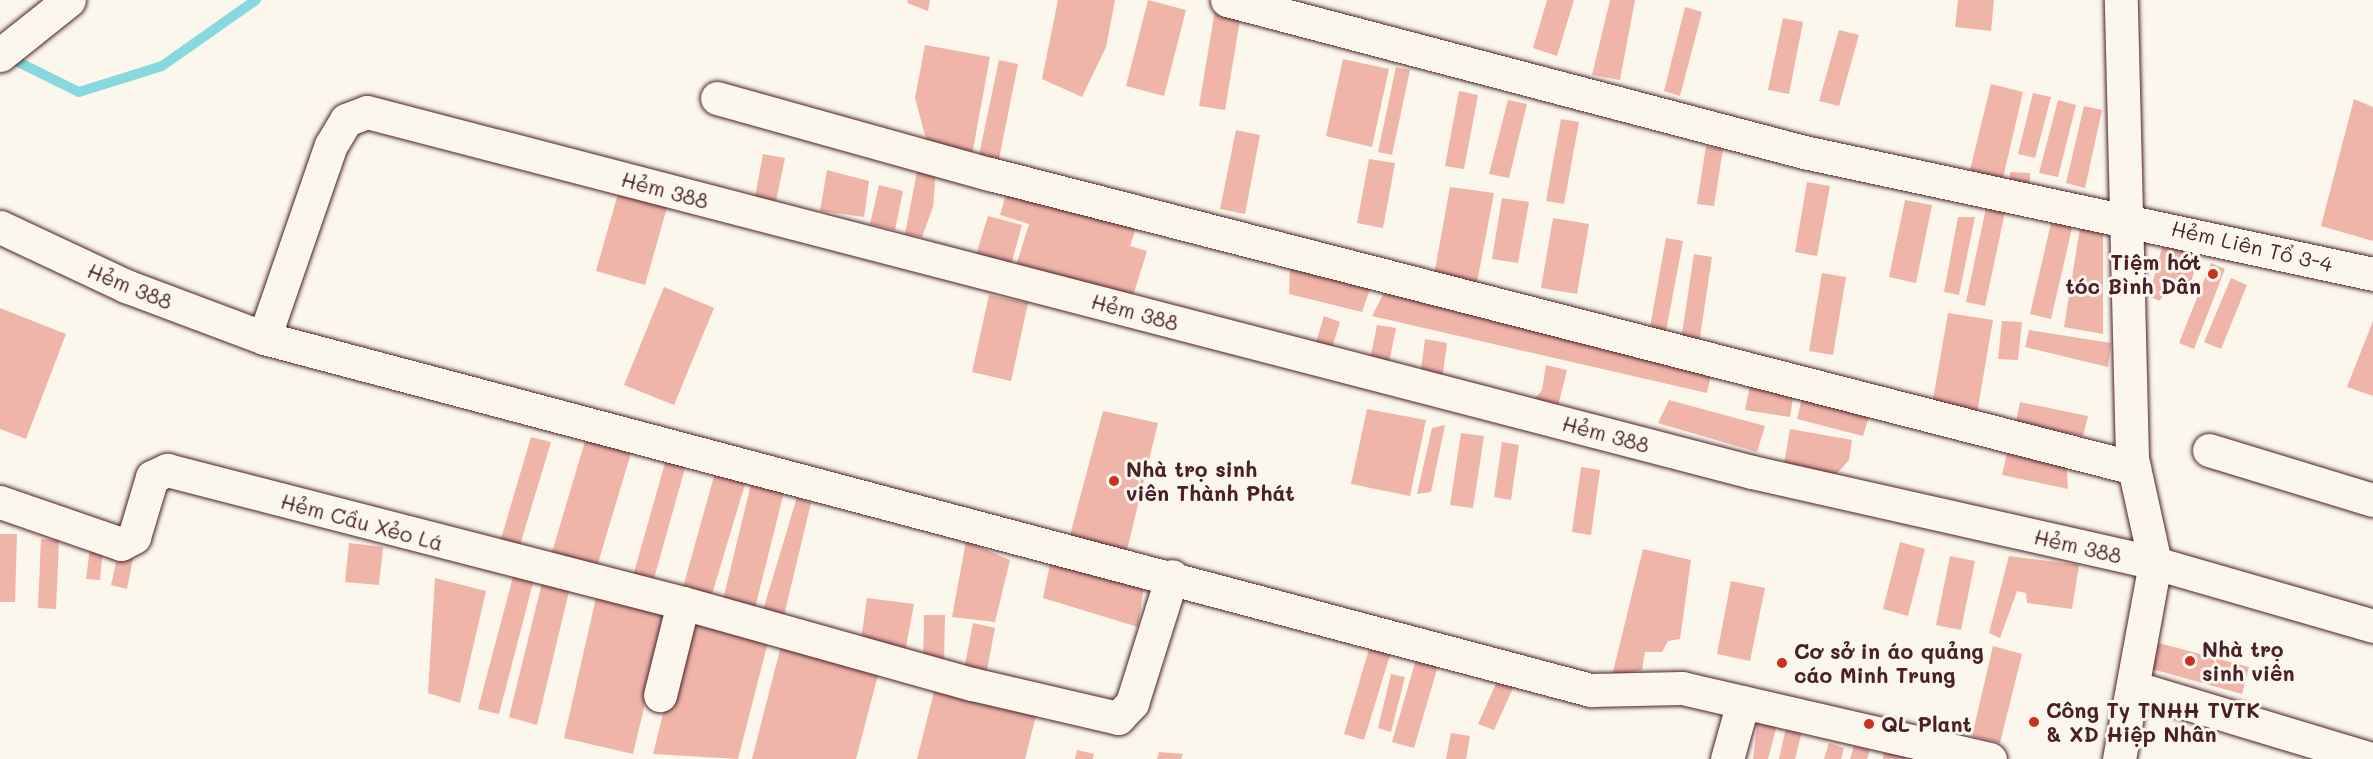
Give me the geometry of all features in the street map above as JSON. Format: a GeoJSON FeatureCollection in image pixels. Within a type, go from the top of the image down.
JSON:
{"type":"FeatureCollection","features":[{"type":"Feature","properties":{"kind":"street"},"geometry":{"type":"LineString","coordinates":[[0,56],[36,22],[69,0]]}},
{"type":"Feature","properties":{"kind":"street","name":"Hẻm Liên Tổ 3-4"},"geometry":{"type":"LineString","coordinates":[[1227,0],[1804,152],[2130,218],[2373,274]]}},
{"type":"Feature","properties":{"kind":"street","name":"Hẻm 388"},"geometry":{"type":"LineString","coordinates":[[2119,759],[2136,688],[2155,563],[2134,468],[2130,218],[2121,0]]}},
{"type":"Feature","properties":{"kind":"street"},"geometry":{"type":"LineString","coordinates":[[717,98],[1002,177],[2134,468]]}},
{"type":"Feature","properties":{"kind":"street","name":"Hẻm 388"},"geometry":{"type":"LineString","coordinates":[[264,338],[331,145],[346,120],[366,112],[1752,472],[2155,563],[2373,626]]}},
{"type":"Feature","properties":{"kind":"street","name":"Hẻm 388"},"geometry":{"type":"LineString","coordinates":[[12,234],[264,338],[1172,576],[1591,690],[1665,686],[1990,759]]}},
{"type":"Feature","properties":{"kind":"street"},"geometry":{"type":"LineString","coordinates":[[2209,450],[2373,500]]}},
{"type":"Feature","properties":{"kind":"street","name":"Hẻm Cầu Xẻo Lá"},"geometry":{"type":"LineString","coordinates":[[0,502],[121,544],[134,537],[152,477],[167,470],[683,603],[972,684],[1118,718],[1132,704],[1172,576]]}},
{"type":"Feature","properties":{"kind":"street"},"geometry":{"type":"LineString","coordinates":[[660,695],[683,603]]}},
{"type":"Feature","properties":{"kind":"street"},"geometry":{"type":"LineString","coordinates":[[2136,688],[2372,759]]}},
{"type":"Feature","properties":{"kind":"street"},"geometry":{"type":"LineString","coordinates":[[1727,759],[1743,702]]}},
{"type":"Feature","properties":{"kind":"building"},"geometry":{"type":"Polygon","coordinates":[[[908,0],[930,0],[928,11],[907,3],[908,0]]]}},
{"type":"Feature","properties":{"kind":"building"},"geometry":{"type":"Polygon","coordinates":[[[1058,0],[1115,0],[1106,47],[1082,97],[1042,79],[1058,0]]]}},
{"type":"Feature","properties":{"kind":"building"},"geometry":{"type":"Polygon","coordinates":[[[1148,0],[1186,10],[1164,96],[1126,86],[1148,0]]]}},
{"type":"Feature","properties":{"kind":"building"},"geometry":{"type":"Polygon","coordinates":[[[1547,0],[1574,0],[1557,56],[1533,48],[1547,0]]]}},
{"type":"Feature","properties":{"kind":"building"},"geometry":{"type":"Polygon","coordinates":[[[1610,0],[1635,0],[1620,80],[1592,75],[1610,0]]]}},
{"type":"Feature","properties":{"kind":"building"},"geometry":{"type":"Polygon","coordinates":[[[1958,0],[1994,0],[1991,31],[1955,27],[1958,0]]]}},
{"type":"Feature","properties":{"kind":"building"},"geometry":{"type":"Polygon","coordinates":[[[1685,7],[1702,12],[1680,96],[1664,91],[1685,7]]]}},
{"type":"Feature","properties":{"kind":"building"},"geometry":{"type":"Polygon","coordinates":[[[1215,10],[1241,14],[1225,110],[1199,106],[1215,10]]]}},
{"type":"Feature","properties":{"kind":"building"},"geometry":{"type":"Polygon","coordinates":[[[1783,18],[1803,22],[1789,94],[1768,90],[1783,18]]]}},
{"type":"Feature","properties":{"kind":"building"},"geometry":{"type":"Polygon","coordinates":[[[1839,30],[1859,35],[1839,106],[1819,101],[1839,30]]]}},
{"type":"Feature","properties":{"kind":"building"},"geometry":{"type":"Polygon","coordinates":[[[925,45],[990,57],[972,155],[929,150],[915,98],[925,45]]]}},
{"type":"Feature","properties":{"kind":"building"},"geometry":{"type":"Polygon","coordinates":[[[1343,59],[1389,69],[1372,147],[1326,136],[1343,59]]]}},
{"type":"Feature","properties":{"kind":"building"},"geometry":{"type":"Polygon","coordinates":[[[999,60],[1018,64],[998,164],[978,160],[999,60]]]}},
{"type":"Feature","properties":{"kind":"building"},"geometry":{"type":"Polygon","coordinates":[[[1396,67],[1410,70],[1392,155],[1378,152],[1396,67]]]}},
{"type":"Feature","properties":{"kind":"building"},"geometry":{"type":"Polygon","coordinates":[[[1991,84],[2023,92],[2003,178],[1970,170],[1991,84]]]}},
{"type":"Feature","properties":{"kind":"building"},"geometry":{"type":"Polygon","coordinates":[[[1459,91],[1478,95],[1464,169],[1445,166],[1459,91]]]}},
{"type":"Feature","properties":{"kind":"building"},"geometry":{"type":"Polygon","coordinates":[[[2033,93],[2051,97],[2035,158],[2018,154],[2033,93]]]}},
{"type":"Feature","properties":{"kind":"building"},"geometry":{"type":"Polygon","coordinates":[[[2354,99],[2373,107],[2373,241],[2321,226],[2354,99]]]}},
{"type":"Feature","properties":{"kind":"building"},"geometry":{"type":"Polygon","coordinates":[[[1508,100],[1527,104],[1509,178],[1489,174],[1508,100]]]}},
{"type":"Feature","properties":{"kind":"building"},"geometry":{"type":"Polygon","coordinates":[[[2058,100],[2076,105],[2058,177],[2039,173],[2058,100]]]}},
{"type":"Feature","properties":{"kind":"building"},"geometry":{"type":"Polygon","coordinates":[[[2084,106],[2102,110],[2085,188],[2066,183],[2084,106]]]}},
{"type":"Feature","properties":{"kind":"building"},"geometry":{"type":"Polygon","coordinates":[[[1561,119],[1579,122],[1564,204],[1546,201],[1561,119]]]}},
{"type":"Feature","properties":{"kind":"building"},"geometry":{"type":"Polygon","coordinates":[[[1236,130],[1260,135],[1245,214],[1220,209],[1236,130]]]}},
{"type":"Feature","properties":{"kind":"building"},"geometry":{"type":"Polygon","coordinates":[[[1706,146],[1723,149],[1714,206],[1697,204],[1706,146]]]}},
{"type":"Feature","properties":{"kind":"building"},"geometry":{"type":"Polygon","coordinates":[[[763,154],[785,158],[776,201],[755,197],[763,154]]]}},
{"type":"Feature","properties":{"kind":"building"},"geometry":{"type":"Polygon","coordinates":[[[1369,159],[1395,163],[1383,228],[1357,223],[1369,159]]]}},
{"type":"Feature","properties":{"kind":"building"},"geometry":{"type":"Polygon","coordinates":[[[918,166],[936,170],[933,207],[922,237],[905,234],[918,166]]]}},
{"type":"Feature","properties":{"kind":"building"},"geometry":{"type":"Polygon","coordinates":[[[827,170],[869,181],[864,217],[820,211],[827,170]]]}},
{"type":"Feature","properties":{"kind":"building"},"geometry":{"type":"Polygon","coordinates":[[[2010,172],[2030,173],[2029,188],[2010,187],[2010,172]]]}},
{"type":"Feature","properties":{"kind":"building"},"geometry":{"type":"Polygon","coordinates":[[[1010,181],[1139,218],[1130,246],[1147,251],[1132,299],[1016,266],[1029,224],[1000,215],[1010,181]]]}},
{"type":"Feature","properties":{"kind":"building"},"geometry":{"type":"Polygon","coordinates":[[[1807,182],[1830,186],[1817,256],[1795,252],[1807,182]]]}},
{"type":"Feature","properties":{"kind":"building"},"geometry":{"type":"Polygon","coordinates":[[[879,185],[903,191],[895,230],[870,224],[879,185]]]}},
{"type":"Feature","properties":{"kind":"building"},"geometry":{"type":"Polygon","coordinates":[[[1450,187],[1494,193],[1476,288],[1434,275],[1450,187]]]}},
{"type":"Feature","properties":{"kind":"building"},"geometry":{"type":"Polygon","coordinates":[[[619,190],[668,204],[645,285],[596,271],[619,190]]]}},
{"type":"Feature","properties":{"kind":"building"},"geometry":{"type":"Polygon","coordinates":[[[1502,198],[1529,202],[1518,263],[1492,259],[1502,198]]]}},
{"type":"Feature","properties":{"kind":"building"},"geometry":{"type":"Polygon","coordinates":[[[1905,200],[1932,205],[1916,283],[1889,277],[1905,200]]]}},
{"type":"Feature","properties":{"kind":"building"},"geometry":{"type":"Polygon","coordinates":[[[1986,208],[2005,212],[1985,306],[1966,302],[1986,208]]]}},
{"type":"Feature","properties":{"kind":"building"},"geometry":{"type":"Polygon","coordinates":[[[988,216],[1022,225],[1010,268],[975,258],[988,216]]]}},
{"type":"Feature","properties":{"kind":"building"},"geometry":{"type":"Polygon","coordinates":[[[1958,217],[1975,217],[1959,295],[1944,292],[1958,217]]]}},
{"type":"Feature","properties":{"kind":"building"},"geometry":{"type":"Polygon","coordinates":[[[1553,218],[1589,224],[1577,294],[1541,288],[1553,218]]]}},
{"type":"Feature","properties":{"kind":"building"},"geometry":{"type":"Polygon","coordinates":[[[2052,219],[2073,224],[2051,319],[2030,314],[2052,219]]]}},
{"type":"Feature","properties":{"kind":"building"},"geometry":{"type":"Polygon","coordinates":[[[2080,228],[2103,232],[2103,334],[2064,327],[2080,228]]]}},
{"type":"Feature","properties":{"kind":"building"},"geometry":{"type":"Polygon","coordinates":[[[1666,238],[1683,241],[1666,331],[1650,327],[1666,238]]]}},
{"type":"Feature","properties":{"kind":"building"},"geometry":{"type":"Polygon","coordinates":[[[2164,240],[2201,249],[2187,296],[2168,291],[2159,301],[2149,296],[2164,240]]]}},
{"type":"Feature","properties":{"kind":"building"},"geometry":{"type":"Polygon","coordinates":[[[1694,254],[1712,257],[1698,350],[1680,347],[1694,254]]]}},
{"type":"Feature","properties":{"kind":"building"},"geometry":{"type":"Polygon","coordinates":[[[2211,263],[2225,269],[2194,349],[2179,343],[2211,263]]]}},
{"type":"Feature","properties":{"kind":"building"},"geometry":{"type":"Polygon","coordinates":[[[1290,267],[1372,283],[1362,312],[1289,294],[1290,267]]]}},
{"type":"Feature","properties":{"kind":"building"},"geometry":{"type":"Polygon","coordinates":[[[1822,273],[1846,277],[1833,355],[1809,351],[1822,273]]]}},
{"type":"Feature","properties":{"kind":"building"},"geometry":{"type":"Polygon","coordinates":[[[2231,278],[2247,285],[2221,349],[2204,342],[2231,278]]]}},
{"type":"Feature","properties":{"kind":"building"},"geometry":{"type":"Polygon","coordinates":[[[1388,285],[1712,370],[1707,393],[1372,316],[1388,285]]]}},
{"type":"Feature","properties":{"kind":"building"},"geometry":{"type":"Polygon","coordinates":[[[664,287],[714,308],[674,405],[624,385],[664,287]]]}},
{"type":"Feature","properties":{"kind":"building"},"geometry":{"type":"Polygon","coordinates":[[[989,295],[1028,303],[1011,381],[972,372],[989,295]]]}},
{"type":"Feature","properties":{"kind":"building"},"geometry":{"type":"Polygon","coordinates":[[[0,308],[66,334],[26,439],[0,429],[0,308]]]}},
{"type":"Feature","properties":{"kind":"building"},"geometry":{"type":"Polygon","coordinates":[[[1948,313],[1993,320],[1977,413],[1932,405],[1948,313]]]}},
{"type":"Feature","properties":{"kind":"building"},"geometry":{"type":"Polygon","coordinates":[[[1324,316],[1340,322],[1330,354],[1314,349],[1324,316]]]}},
{"type":"Feature","properties":{"kind":"building"},"geometry":{"type":"Polygon","coordinates":[[[2002,321],[2022,322],[2018,360],[1998,359],[2002,321]]]}},
{"type":"Feature","properties":{"kind":"building"},"geometry":{"type":"Polygon","coordinates":[[[2373,321],[2373,396],[2347,387],[2373,321]]]}},
{"type":"Feature","properties":{"kind":"building"},"geometry":{"type":"Polygon","coordinates":[[[1377,325],[1396,328],[1388,368],[1369,365],[1377,325]]]}},
{"type":"Feature","properties":{"kind":"building"},"geometry":{"type":"Polygon","coordinates":[[[2029,330],[2111,343],[2108,367],[2025,347],[2029,330]]]}},
{"type":"Feature","properties":{"kind":"building"},"geometry":{"type":"Polygon","coordinates":[[[1425,339],[1447,343],[1442,380],[1420,377],[1425,339]]]}},
{"type":"Feature","properties":{"kind":"building"},"geometry":{"type":"Polygon","coordinates":[[[1546,365],[1567,370],[1556,414],[1528,407],[1542,390],[1546,365]]]}},
{"type":"Feature","properties":{"kind":"building"},"geometry":{"type":"Polygon","coordinates":[[[1750,385],[1794,391],[1790,417],[1745,410],[1750,385]]]}},
{"type":"Feature","properties":{"kind":"building"},"geometry":{"type":"Polygon","coordinates":[[[1803,394],[1870,413],[1863,436],[1797,419],[1803,394]]]}},
{"type":"Feature","properties":{"kind":"building"},"geometry":{"type":"Polygon","coordinates":[[[1669,400],[1765,426],[1757,452],[1658,423],[1669,400]]]}},
{"type":"Feature","properties":{"kind":"building"},"geometry":{"type":"Polygon","coordinates":[[[2020,402],[2088,416],[2083,436],[2016,423],[2020,402]]]}},
{"type":"Feature","properties":{"kind":"building"},"geometry":{"type":"Polygon","coordinates":[[[1367,409],[1426,420],[1410,496],[1351,484],[1367,409]]]}},
{"type":"Feature","properties":{"kind":"building","name":"Nhà trọ sinh viên Thành Phát"},"geometry":{"type":"Polygon","coordinates":[[[1103,411],[1158,423],[1126,554],[1069,539],[1103,411]]]}},
{"type":"Feature","properties":{"kind":"building"},"geometry":{"type":"Polygon","coordinates":[[[1445,425],[1431,492],[1417,494],[1432,428],[1445,425]]]}},
{"type":"Feature","properties":{"kind":"building"},"geometry":{"type":"Polygon","coordinates":[[[1790,429],[1852,440],[1849,460],[1833,478],[1783,470],[1790,429]]]}},
{"type":"Feature","properties":{"kind":"building"},"geometry":{"type":"Polygon","coordinates":[[[588,431],[634,443],[596,570],[550,559],[588,431]]]}},
{"type":"Feature","properties":{"kind":"building"},"geometry":{"type":"Polygon","coordinates":[[[1461,433],[1484,436],[1473,508],[1450,505],[1461,433]]]}},
{"type":"Feature","properties":{"kind":"building"},"geometry":{"type":"Polygon","coordinates":[[[531,437],[551,442],[517,555],[498,549],[531,437]]]}},
{"type":"Feature","properties":{"kind":"building"},"geometry":{"type":"Polygon","coordinates":[[[1502,442],[1519,445],[1511,500],[1494,497],[1502,442]]]}},
{"type":"Feature","properties":{"kind":"building"},"geometry":{"type":"Polygon","coordinates":[[[2008,449],[2066,460],[2068,489],[2002,475],[2008,449]]]}},
{"type":"Feature","properties":{"kind":"building"},"geometry":{"type":"Polygon","coordinates":[[[667,456],[687,461],[653,582],[633,576],[667,456]]]}},
{"type":"Feature","properties":{"kind":"building"},"geometry":{"type":"Polygon","coordinates":[[[1581,467],[1600,470],[1591,535],[1572,532],[1581,467]]]}},
{"type":"Feature","properties":{"kind":"building"},"geometry":{"type":"Polygon","coordinates":[[[716,469],[746,481],[710,601],[682,591],[716,469]]]}},
{"type":"Feature","properties":{"kind":"building"},"geometry":{"type":"Polygon","coordinates":[[[752,480],[784,492],[754,612],[721,608],[752,480]]]}},
{"type":"Feature","properties":{"kind":"building"},"geometry":{"type":"Polygon","coordinates":[[[797,497],[811,503],[782,624],[761,617],[797,497]]]}},
{"type":"Feature","properties":{"kind":"building"},"geometry":{"type":"Polygon","coordinates":[[[0,534],[17,534],[15,602],[0,602],[0,534]]]}},
{"type":"Feature","properties":{"kind":"building"},"geometry":{"type":"Polygon","coordinates":[[[41,539],[59,540],[56,609],[38,608],[41,539]]]}},
{"type":"Feature","properties":{"kind":"building"},"geometry":{"type":"Polygon","coordinates":[[[966,541],[1010,560],[995,622],[952,617],[966,541]]]}},
{"type":"Feature","properties":{"kind":"building"},"geometry":{"type":"Polygon","coordinates":[[[1900,542],[1925,549],[1908,616],[1883,609],[1900,542]]]}},
{"type":"Feature","properties":{"kind":"building"},"geometry":{"type":"Polygon","coordinates":[[[349,543],[383,547],[379,585],[345,582],[349,543]]]}},
{"type":"Feature","properties":{"kind":"building"},"geometry":{"type":"Polygon","coordinates":[[[90,548],[103,549],[100,580],[86,579],[90,548]]]}},
{"type":"Feature","properties":{"kind":"building"},"geometry":{"type":"Polygon","coordinates":[[[1643,549],[1691,560],[1680,639],[1668,641],[1662,652],[1645,652],[1642,670],[1612,676],[1643,549]]]}},
{"type":"Feature","properties":{"kind":"building"},"geometry":{"type":"Polygon","coordinates":[[[118,554],[133,558],[127,589],[111,585],[118,554]]]}},
{"type":"Feature","properties":{"kind":"building"},"geometry":{"type":"Polygon","coordinates":[[[1052,554],[1145,579],[1138,627],[1043,598],[1052,554]]]}},
{"type":"Feature","properties":{"kind":"building"},"geometry":{"type":"Polygon","coordinates":[[[1950,556],[1975,561],[1961,630],[1936,625],[1950,556]]]}},
{"type":"Feature","properties":{"kind":"building"},"geometry":{"type":"Polygon","coordinates":[[[2009,556],[2079,565],[2072,609],[2027,603],[2026,593],[2017,591],[2000,638],[1989,633],[2009,556]]]}},
{"type":"Feature","properties":{"kind":"building"},"geometry":{"type":"Polygon","coordinates":[[[514,573],[534,579],[499,714],[478,709],[514,573]]]}},
{"type":"Feature","properties":{"kind":"building"},"geometry":{"type":"Polygon","coordinates":[[[435,578],[486,591],[460,703],[428,693],[435,578]]]}},
{"type":"Feature","properties":{"kind":"building"},"geometry":{"type":"Polygon","coordinates":[[[1731,581],[1765,588],[1750,661],[1717,654],[1731,581]]]}},
{"type":"Feature","properties":{"kind":"building"},"geometry":{"type":"Polygon","coordinates":[[[542,583],[571,583],[537,725],[509,717],[542,583]]]}},
{"type":"Feature","properties":{"kind":"building"},"geometry":{"type":"Polygon","coordinates":[[[596,598],[667,611],[633,754],[564,738],[596,598]]]}},
{"type":"Feature","properties":{"kind":"building"},"geometry":{"type":"Polygon","coordinates":[[[867,598],[914,604],[905,652],[861,640],[867,598]]]}},
{"type":"Feature","properties":{"kind":"building"},"geometry":{"type":"Polygon","coordinates":[[[924,615],[945,615],[944,666],[923,668],[924,615]]]}},
{"type":"Feature","properties":{"kind":"building"},"geometry":{"type":"Polygon","coordinates":[[[687,617],[770,634],[738,759],[653,754],[687,617]]]}},
{"type":"Feature","properties":{"kind":"building"},"geometry":{"type":"Polygon","coordinates":[[[973,623],[995,628],[986,675],[964,670],[973,623]]]}},
{"type":"Feature","properties":{"kind":"building"},"geometry":{"type":"Polygon","coordinates":[[[2159,643],[2249,667],[2242,694],[2152,669],[2159,643]]]}},
{"type":"Feature","properties":{"kind":"building"},"geometry":{"type":"Polygon","coordinates":[[[781,646],[879,671],[856,759],[752,759],[781,646]]]}},
{"type":"Feature","properties":{"kind":"building"},"geometry":{"type":"Polygon","coordinates":[[[1993,646],[2022,654],[2000,743],[1972,736],[1993,646]]]}},
{"type":"Feature","properties":{"kind":"building"},"geometry":{"type":"Polygon","coordinates":[[[1369,649],[1390,655],[1364,740],[1344,734],[1369,649]]]}},
{"type":"Feature","properties":{"kind":"building"},"geometry":{"type":"Polygon","coordinates":[[[1417,656],[1439,662],[1414,748],[1392,742],[1417,656]]]}},
{"type":"Feature","properties":{"kind":"building"},"geometry":{"type":"Polygon","coordinates":[[[1391,674],[1405,677],[1391,732],[1378,728],[1391,674]]]}},
{"type":"Feature","properties":{"kind":"building"},"geometry":{"type":"Polygon","coordinates":[[[1498,679],[1514,686],[1494,730],[1478,724],[1498,679]]]}},
{"type":"Feature","properties":{"kind":"building"},"geometry":{"type":"Polygon","coordinates":[[[935,688],[1037,712],[1025,759],[917,759],[935,688]]]}},
{"type":"Feature","properties":{"kind":"building"},"geometry":{"type":"Polygon","coordinates":[[[1758,718],[1778,721],[1768,759],[1753,759],[1758,718]]]}},
{"type":"Feature","properties":{"kind":"building"},"geometry":{"type":"Polygon","coordinates":[[[1786,728],[1802,731],[1795,759],[1779,759],[1786,728]]]}},
{"type":"Feature","properties":{"kind":"building"},"geometry":{"type":"Polygon","coordinates":[[[1451,733],[1470,736],[1466,759],[1446,759],[1451,733]]]}},
{"type":"Feature","properties":{"kind":"building"},"geometry":{"type":"Polygon","coordinates":[[[1829,743],[1844,748],[1841,759],[1824,759],[1829,743]]]}},
{"type":"Feature","properties":{"kind":"building"},"geometry":{"type":"Polygon","coordinates":[[[1854,746],[1870,750],[1867,759],[1850,759],[1854,746]]]}},
{"type":"Feature","properties":{"kind":"building"},"geometry":{"type":"Polygon","coordinates":[[[1077,750],[1094,754],[1093,759],[1075,759],[1077,750]]]}},
{"type":"Feature","properties":{"kind":"building"},"geometry":{"type":"Polygon","coordinates":[[[1159,752],[1183,754],[1181,759],[1157,759],[1159,752]]]}},
{"type":"Feature","properties":{"kind":"building"},"geometry":{"type":"Polygon","coordinates":[[[1884,753],[1912,757],[1912,759],[1883,759],[1884,753]]]}},
{"type":"Feature","properties":{"kind":"waterway"},"geometry":{"type":"LineString","coordinates":[[6,56],[79,92],[162,66],[256,0]]}},
{"type":"Feature","properties":{"kind":"place","name":"Tiệm hớt tóc Bình Dân"},"geometry":{"type":"Point","coordinates":[2213,274]}},
{"type":"Feature","properties":{"kind":"place","name":"Nhà trọ sinh viên Thành Phát"},"geometry":{"type":"Point","coordinates":[1114,481]}},
{"type":"Feature","properties":{"kind":"place","name":"Nhà trọ sinh viên"},"geometry":{"type":"Point","coordinates":[2190,661]}},
{"type":"Feature","properties":{"kind":"place","name":"Cơ sở in áo quảng cáo Minh Trung"},"geometry":{"type":"Point","coordinates":[1782,663]}},
{"type":"Feature","properties":{"kind":"place","name":"Công Ty TNHH TVTK & XD Hiệp Nhân"},"geometry":{"type":"Point","coordinates":[2034,722]}},
{"type":"Feature","properties":{"kind":"place","name":"QL Plant"},"geometry":{"type":"Point","coordinates":[1869,724]}}]}
